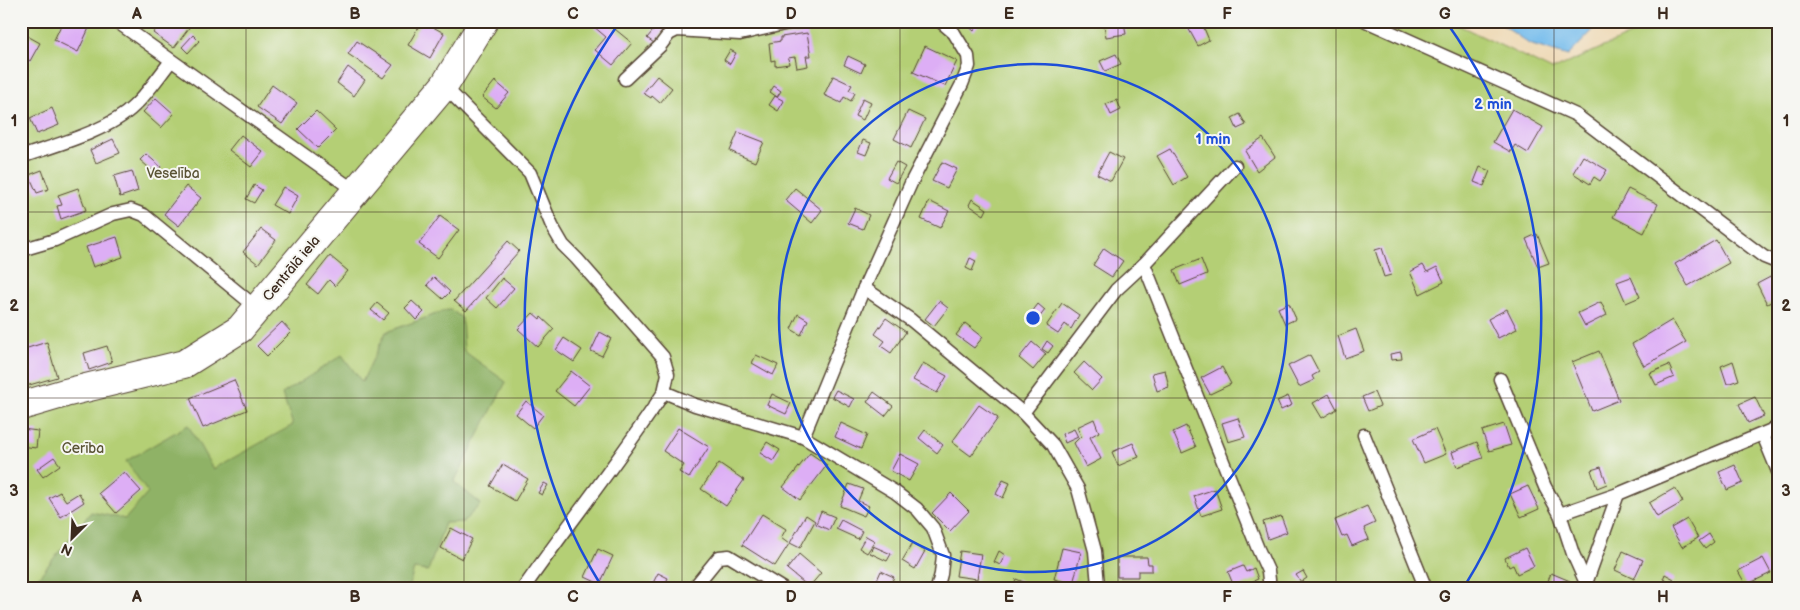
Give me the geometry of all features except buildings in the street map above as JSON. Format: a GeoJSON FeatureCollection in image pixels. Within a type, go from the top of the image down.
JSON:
{"type":"FeatureCollection","features":[{"type":"Feature","properties":{"kind":"street","name":"Centrālā iela"},"geometry":{"type":"LineString","coordinates":[[21,406],[65,393],[184,364],[240,330],[444,86],[484,21]]}},
{"type":"Feature","properties":{"kind":"lane"},"geometry":{"type":"LineString","coordinates":[[116,21],[355,191]]}},
{"type":"Feature","properties":{"kind":"lane"},"geometry":{"type":"LineString","coordinates":[[626,78],[660,46],[669,34],[677,30],[740,34],[797,21]]}},
{"type":"Feature","properties":{"kind":"lane"},"geometry":{"type":"LineString","coordinates":[[803,437],[864,288],[912,181],[962,84],[969,66],[968,56],[954,33],[940,21]]}},
{"type":"Feature","properties":{"kind":"lane"},"geometry":{"type":"LineString","coordinates":[[1366,21],[1576,115],[1764,257],[1779,263]]}},
{"type":"Feature","properties":{"kind":"lane"},"geometry":{"type":"LineString","coordinates":[[21,157],[96,130],[116,120],[134,106],[171,61]]}},
{"type":"Feature","properties":{"kind":"lane"},"geometry":{"type":"LineString","coordinates":[[444,86],[530,173],[552,226],[563,245],[663,357],[668,374],[664,392],[645,422],[524,589]]}},
{"type":"Feature","properties":{"kind":"lane"},"geometry":{"type":"LineString","coordinates":[[1023,413],[1116,290],[1144,264],[1234,166]]}},
{"type":"Feature","properties":{"kind":"lane"},"geometry":{"type":"LineString","coordinates":[[21,250],[55,240],[113,214],[130,210],[144,215],[257,308]]}},
{"type":"Feature","properties":{"kind":"lane"},"geometry":{"type":"LineString","coordinates":[[1144,264],[1268,571],[1270,589]]}},
{"type":"Feature","properties":{"kind":"lane"},"geometry":{"type":"LineString","coordinates":[[864,288],[911,320],[1023,413],[1053,445],[1078,489],[1095,551],[1097,589]]}},
{"type":"Feature","properties":{"kind":"lane"},"geometry":{"type":"LineString","coordinates":[[1500,379],[1545,486],[1560,514],[1585,586]]}},
{"type":"Feature","properties":{"kind":"lane"},"geometry":{"type":"LineString","coordinates":[[664,392],[701,407],[803,437],[895,492],[917,509],[933,528],[943,555],[942,574],[938,589]]}},
{"type":"Feature","properties":{"kind":"lane"},"geometry":{"type":"LineString","coordinates":[[1560,514],[1618,494],[1779,427]]}},
{"type":"Feature","properties":{"kind":"lane"},"geometry":{"type":"LineString","coordinates":[[1763,435],[1779,474]]}},
{"type":"Feature","properties":{"kind":"lane"},"geometry":{"type":"LineString","coordinates":[[1364,436],[1426,589]]}},
{"type":"Feature","properties":{"kind":"lane"},"geometry":{"type":"LineString","coordinates":[[1585,586],[1618,494]]}},
{"type":"Feature","properties":{"kind":"lane"},"geometry":{"type":"LineString","coordinates":[[693,589],[719,557],[729,556],[783,589]]}},
{"type":"Feature","properties":{"kind":"lane"},"geometry":{"type":"LineString","coordinates":[[1775,589],[1779,586]]}},
{"type":"Feature","properties":{"kind":"green space"},"geometry":{"type":"Polygon","coordinates":[[[21,21],[1450,21],[1552,70],[1661,21],[1779,21],[1779,589],[21,589],[21,21]]]}},
{"type":"Feature","properties":{"kind":"green space"},"geometry":{"type":"Polygon","coordinates":[[[450,309],[462,318],[464,351],[506,382],[454,482],[481,504],[463,522],[445,523],[428,571],[414,569],[408,589],[29,589],[91,512],[125,519],[148,493],[126,461],[188,425],[213,469],[293,425],[282,394],[342,355],[362,382],[386,332],[450,309]]]}},
{"type":"Feature","properties":{"kind":"water"},"geometry":{"type":"Polygon","coordinates":[[[1497,21],[1624,21],[1596,27],[1568,56],[1529,44],[1497,21]]]}},
{"type":"Feature","properties":{"kind":"park label","name":"Veselība"},"geometry":{"type":"Point","coordinates":[173,173]}},
{"type":"Feature","properties":{"kind":"park label","name":"Cerība"},"geometry":{"type":"Point","coordinates":[83,448]}}]}
